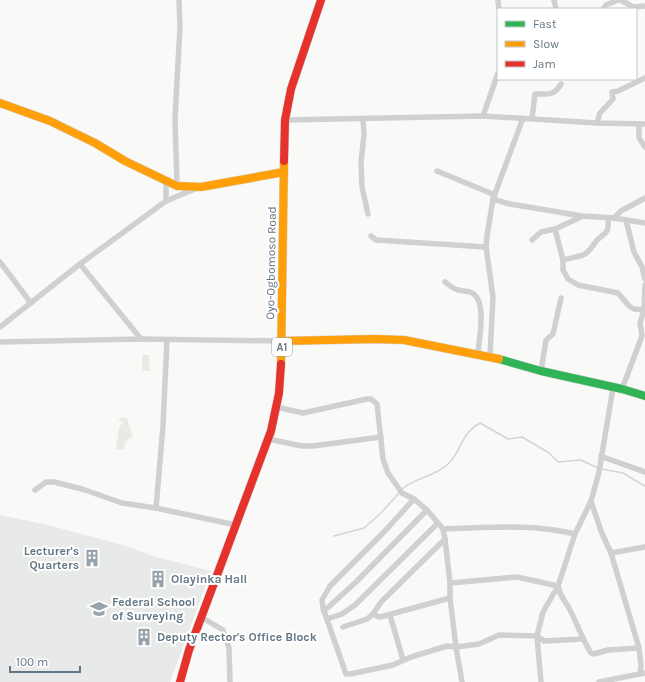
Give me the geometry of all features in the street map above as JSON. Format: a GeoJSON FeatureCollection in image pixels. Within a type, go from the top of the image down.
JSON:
{"type":"FeatureCollection","features":[{"type":"Feature","properties":{"kind":"main road","name":"Oyo-Ogbomoso Road"},"geometry":{"type":"LineString","coordinates":[[180,682],[189,650],[271,431],[276,407],[282,341],[285,120],[291,88],[321,0]]}},
{"type":"Feature","properties":{"kind":"main road"},"geometry":{"type":"LineString","coordinates":[[0,103],[50,121],[95,143],[125,161],[177,186],[201,187],[284,172]]}},
{"type":"Feature","properties":{"kind":"main road"},"geometry":{"type":"LineString","coordinates":[[282,341],[374,339],[404,340],[478,353],[541,371],[622,389],[645,396]]}},
{"type":"Feature","properties":{"kind":"street"},"geometry":{"type":"LineString","coordinates":[[177,186],[175,118],[180,27],[179,0]]}},
{"type":"Feature","properties":{"kind":"street"},"geometry":{"type":"LineString","coordinates":[[604,8],[618,0]]}},
{"type":"Feature","properties":{"kind":"street"},"geometry":{"type":"LineString","coordinates":[[621,0],[633,7],[645,6]]}},
{"type":"Feature","properties":{"kind":"street"},"geometry":{"type":"LineString","coordinates":[[483,116],[497,76]]}},
{"type":"Feature","properties":{"kind":"street"},"geometry":{"type":"LineString","coordinates":[[597,123],[600,113],[613,99],[612,92],[618,91],[645,78]]}},
{"type":"Feature","properties":{"kind":"street"},"geometry":{"type":"LineString","coordinates":[[532,118],[535,94],[550,94],[557,91],[561,84]]}},
{"type":"Feature","properties":{"kind":"street"},"geometry":{"type":"LineString","coordinates":[[285,120],[483,116],[597,123],[642,124],[639,138],[645,146]]}},
{"type":"Feature","properties":{"kind":"street"},"geometry":{"type":"LineString","coordinates":[[490,356],[493,298],[486,247],[494,197],[523,118]]}},
{"type":"Feature","properties":{"kind":"street"},"geometry":{"type":"LineString","coordinates":[[363,119],[364,134],[361,163],[362,187],[368,214]]}},
{"type":"Feature","properties":{"kind":"street"},"geometry":{"type":"LineString","coordinates":[[437,171],[510,204],[582,216],[611,218],[645,223]]}},
{"type":"Feature","properties":{"kind":"street"},"geometry":{"type":"LineString","coordinates":[[166,181],[166,201]]}},
{"type":"Feature","properties":{"kind":"street"},"geometry":{"type":"LineString","coordinates":[[0,326],[80,264],[166,201],[201,187]]}},
{"type":"Feature","properties":{"kind":"street"},"geometry":{"type":"LineString","coordinates":[[563,260],[583,255],[592,249],[594,244],[605,235],[611,218],[645,198]]}},
{"type":"Feature","properties":{"kind":"street"},"geometry":{"type":"LineString","coordinates":[[532,240],[541,232],[555,230],[582,216]]}},
{"type":"Feature","properties":{"kind":"street"},"geometry":{"type":"LineString","coordinates":[[626,220],[634,252],[642,267],[645,279]]}},
{"type":"Feature","properties":{"kind":"street"},"geometry":{"type":"LineString","coordinates":[[555,230],[563,260],[564,274],[568,279],[574,284],[618,293],[629,306],[634,309],[644,310]]}},
{"type":"Feature","properties":{"kind":"street"},"geometry":{"type":"LineString","coordinates":[[371,236],[376,240],[486,247]]}},
{"type":"Feature","properties":{"kind":"street"},"geometry":{"type":"LineString","coordinates":[[0,262],[31,303]]}},
{"type":"Feature","properties":{"kind":"street"},"geometry":{"type":"LineString","coordinates":[[80,264],[141,339]]}},
{"type":"Feature","properties":{"kind":"street"},"geometry":{"type":"LineString","coordinates":[[445,282],[456,290],[470,292],[475,295],[479,301],[481,326],[478,353]]}},
{"type":"Feature","properties":{"kind":"street"},"geometry":{"type":"LineString","coordinates":[[622,389],[644,336],[640,323],[644,310],[645,285]]}},
{"type":"Feature","properties":{"kind":"street"},"geometry":{"type":"LineString","coordinates":[[541,371],[546,340],[553,334],[561,298]]}},
{"type":"Feature","properties":{"kind":"street"},"geometry":{"type":"LineString","coordinates":[[0,342],[141,339],[282,341]]}},
{"type":"Feature","properties":{"kind":"street"},"geometry":{"type":"LineString","coordinates":[[156,508],[163,426],[167,340]]}},
{"type":"Feature","properties":{"kind":"street"},"geometry":{"type":"LineString","coordinates":[[542,682],[537,636],[543,612],[558,586],[575,534],[590,501],[599,472],[613,388]]}},
{"type":"Feature","properties":{"kind":"street"},"geometry":{"type":"LineString","coordinates":[[276,407],[303,413],[367,399],[371,399],[377,404],[383,459],[388,473],[400,491],[414,499],[427,510],[443,529],[456,647],[462,682]]}},
{"type":"Feature","properties":{"kind":"street"},"geometry":{"type":"LineString","coordinates":[[268,439],[302,446],[381,437]]}},
{"type":"Feature","properties":{"kind":"street"},"geometry":{"type":"LineString","coordinates":[[601,456],[645,472]]}},
{"type":"Feature","properties":{"kind":"street"},"geometry":{"type":"LineString","coordinates":[[35,490],[46,482],[54,482],[82,489],[122,504],[156,508],[236,525]]}},
{"type":"Feature","properties":{"kind":"street"},"geometry":{"type":"LineString","coordinates":[[414,499],[384,532],[330,586],[322,600],[324,611],[346,674],[393,665],[403,660],[447,646],[456,647],[479,644],[499,635],[537,636],[544,641],[582,639]]}},
{"type":"Feature","properties":{"kind":"street"},"geometry":{"type":"LineString","coordinates":[[590,501],[611,553],[639,648],[643,673],[601,682]]}},
{"type":"Feature","properties":{"kind":"street"},"geometry":{"type":"LineString","coordinates":[[324,611],[356,582],[427,510]]}},
{"type":"Feature","properties":{"kind":"street"},"geometry":{"type":"LineString","coordinates":[[327,619],[349,610],[438,523]]}},
{"type":"Feature","properties":{"kind":"street"},"geometry":{"type":"LineString","coordinates":[[443,529],[508,527],[548,528],[575,534]]}},
{"type":"Feature","properties":{"kind":"street"},"geometry":{"type":"LineString","coordinates":[[343,627],[367,619],[374,614],[381,602],[445,539]]}},
{"type":"Feature","properties":{"kind":"street"},"geometry":{"type":"LineString","coordinates":[[611,553],[645,547]]}},
{"type":"Feature","properties":{"kind":"street"},"geometry":{"type":"LineString","coordinates":[[450,583],[517,577],[558,586]]}},
{"type":"Feature","properties":{"kind":"street"},"geometry":{"type":"LineString","coordinates":[[558,586],[560,596],[568,606],[582,639],[593,654],[608,650],[639,648]]}},
{"type":"Feature","properties":{"kind":"street"},"geometry":{"type":"LineString","coordinates":[[374,614],[379,617],[390,615],[450,598]]}},
{"type":"Feature","properties":{"kind":"street"},"geometry":{"type":"LineString","coordinates":[[390,615],[403,660]]}},
{"type":"Feature","properties":{"kind":"street"},"geometry":{"type":"LineString","coordinates":[[201,617],[223,630],[230,648],[230,682]]}},
{"type":"Feature","properties":{"kind":"shaded area"},"geometry":{"type":"Polygon","coordinates":[[[142,355],[149,355],[150,371],[142,371],[142,355]]]}},
{"type":"Feature","properties":{"kind":"shaded area"},"geometry":{"type":"Polygon","coordinates":[[[122,417],[128,419],[133,436],[125,442],[124,449],[116,449],[119,428],[123,422],[118,421],[122,417]]]}},
{"type":"Feature","properties":{"kind":"shaded area","name":"Federal School of Surveying"},"geometry":{"type":"Polygon","coordinates":[[[0,515],[48,525],[123,545],[156,557],[211,571],[170,682],[0,682],[0,515]]]}},
{"type":"Feature","properties":{"kind":"waterway"},"geometry":{"type":"LineString","coordinates":[[402,489],[407,485],[438,471],[448,464],[453,459],[468,432],[480,423],[508,439],[522,437],[549,453],[558,462],[581,460],[598,468]]}},
{"type":"Feature","properties":{"kind":"waterway"},"geometry":{"type":"LineString","coordinates":[[602,469],[623,473],[645,486]]}},
{"type":"Feature","properties":{"kind":"waterway"},"geometry":{"type":"LineString","coordinates":[[334,536],[364,528],[380,514],[400,492]]}},
{"type":"Feature","properties":{"kind":"traffic: fast"},"geometry":{"type":"LineString","coordinates":[[499,359],[541,371],[622,389],[645,396]]}},
{"type":"Feature","properties":{"kind":"traffic: slow"},"geometry":{"type":"LineString","coordinates":[[0,103],[50,121],[95,143],[125,161],[177,186],[201,187],[284,172]]}},
{"type":"Feature","properties":{"kind":"traffic: slow"},"geometry":{"type":"LineString","coordinates":[[281,364],[284,161]]}},
{"type":"Feature","properties":{"kind":"traffic: slow"},"geometry":{"type":"LineString","coordinates":[[282,341],[374,339],[404,340],[499,359]]}},
{"type":"Feature","properties":{"kind":"traffic: jam"},"geometry":{"type":"LineString","coordinates":[[284,161],[285,120],[291,89],[321,0]]}},
{"type":"Feature","properties":{"kind":"traffic: jam"},"geometry":{"type":"LineString","coordinates":[[180,682],[189,650],[271,431],[279,393],[281,364]]}},
{"type":"Feature","properties":{"kind":"place","name":"Lecturer's Quarters"},"geometry":{"type":"Point","coordinates":[92,558]}},
{"type":"Feature","properties":{"kind":"place","name":"Olayinka Hall"},"geometry":{"type":"Point","coordinates":[158,579]}},
{"type":"Feature","properties":{"kind":"place","name":"Federal School of Surveying"},"geometry":{"type":"Point","coordinates":[99,609]}},
{"type":"Feature","properties":{"kind":"place","name":"Deputy Rector's Office Block"},"geometry":{"type":"Point","coordinates":[144,637]}}]}
